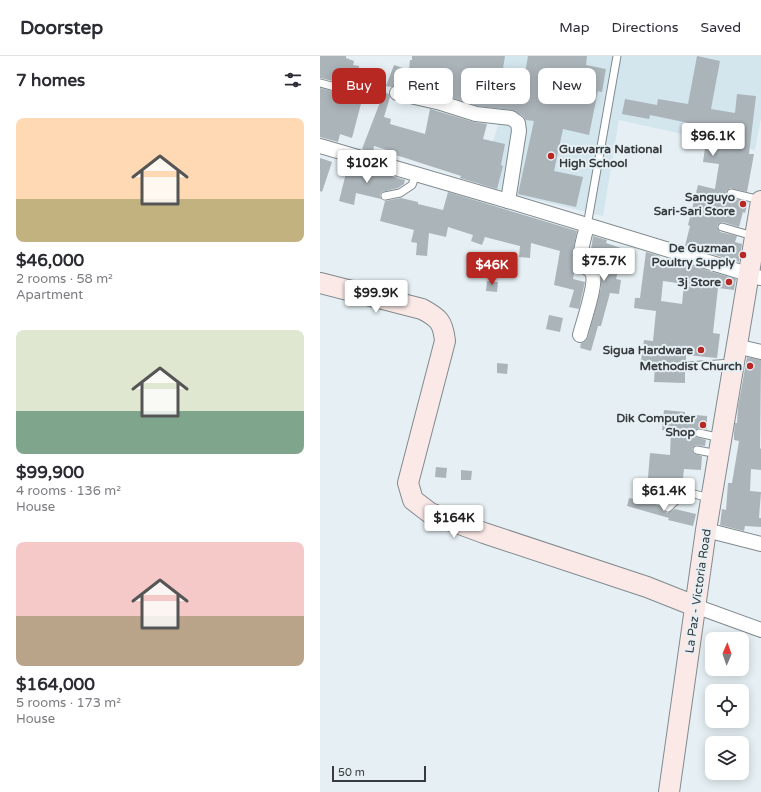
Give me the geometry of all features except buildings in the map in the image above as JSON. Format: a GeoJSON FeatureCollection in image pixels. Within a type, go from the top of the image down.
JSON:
{"type":"FeatureCollection","features":[{"type":"Feature","properties":{"kind":"street"},"geometry":{"type":"LineString","coordinates":[[444,104],[476,114],[511,118],[518,123],[520,131],[508,201]]}},
{"type":"Feature","properties":{"kind":"street"},"geometry":{"type":"LineString","coordinates":[[320,146],[508,201],[755,277]]}},
{"type":"Feature","properties":{"kind":"street","name":"La Paz - Victoria Road"},"geometry":{"type":"LineString","coordinates":[[669,792],[706,530],[735,354],[755,277],[755,236],[761,200]]}},
{"type":"Feature","properties":{"kind":"street"},"geometry":{"type":"LineString","coordinates":[[580,335],[594,276],[592,272],[582,264],[580,258],[587,226]]}},
{"type":"Feature","properties":{"kind":"street"},"geometry":{"type":"LineString","coordinates":[[320,283],[422,309],[436,316],[444,327],[445,342],[408,483],[413,500],[430,513],[484,533],[647,587],[761,630]]}},
{"type":"Feature","properties":{"kind":"street"},"geometry":{"type":"LineString","coordinates":[[735,354],[761,352]]}},
{"type":"Feature","properties":{"kind":"street"},"geometry":{"type":"LineString","coordinates":[[706,530],[761,544]]}},
{"type":"Feature","properties":{"kind":"lane"},"geometry":{"type":"LineString","coordinates":[[587,226],[617,56]]}},
{"type":"Feature","properties":{"kind":"lane"},"geometry":{"type":"LineString","coordinates":[[320,83],[332,86]]}},
{"type":"Feature","properties":{"kind":"lane"},"geometry":{"type":"LineString","coordinates":[[385,196],[400,193],[412,185],[416,174]]}},
{"type":"Feature","properties":{"kind":"lane"},"geometry":{"type":"LineString","coordinates":[[731,193],[761,200]]}},
{"type":"Feature","properties":{"kind":"lane"},"geometry":{"type":"LineString","coordinates":[[722,227],[755,236]]}},
{"type":"Feature","properties":{"kind":"lane"},"geometry":{"type":"LineString","coordinates":[[687,366],[735,354]]}},
{"type":"Feature","properties":{"kind":"lane"},"geometry":{"type":"LineString","coordinates":[[699,433],[720,446]]}},
{"type":"Feature","properties":{"kind":"lane"},"geometry":{"type":"LineString","coordinates":[[698,450],[720,446]]}},
{"type":"Feature","properties":{"kind":"lane"},"geometry":{"type":"LineString","coordinates":[[668,508],[687,492],[712,499]]}},
{"type":"Feature","properties":{"kind":"shaded area"},"geometry":{"type":"Polygon","coordinates":[[[498,56],[761,56],[761,118],[755,150],[619,120],[603,216],[479,186],[498,125],[433,108],[434,104],[453,104],[453,68],[446,68],[447,66],[498,56]]]}},
{"type":"Feature","properties":{"kind":"place","name":"Guevarra National High School"},"geometry":{"type":"Point","coordinates":[551,156]}},
{"type":"Feature","properties":{"kind":"place","name":"Sanguyo Sari-Sari Store"},"geometry":{"type":"Point","coordinates":[743,204]}},
{"type":"Feature","properties":{"kind":"place","name":"De Guzman Poultry Supply"},"geometry":{"type":"Point","coordinates":[743,255]}},
{"type":"Feature","properties":{"kind":"place","name":"3j Store"},"geometry":{"type":"Point","coordinates":[729,282]}},
{"type":"Feature","properties":{"kind":"place","name":"Sigua Hardware"},"geometry":{"type":"Point","coordinates":[701,350]}},
{"type":"Feature","properties":{"kind":"place","name":"Methodist Church"},"geometry":{"type":"Point","coordinates":[750,366]}},
{"type":"Feature","properties":{"kind":"place","name":"Dik Computer Shop"},"geometry":{"type":"Point","coordinates":[703,425]}}]}
